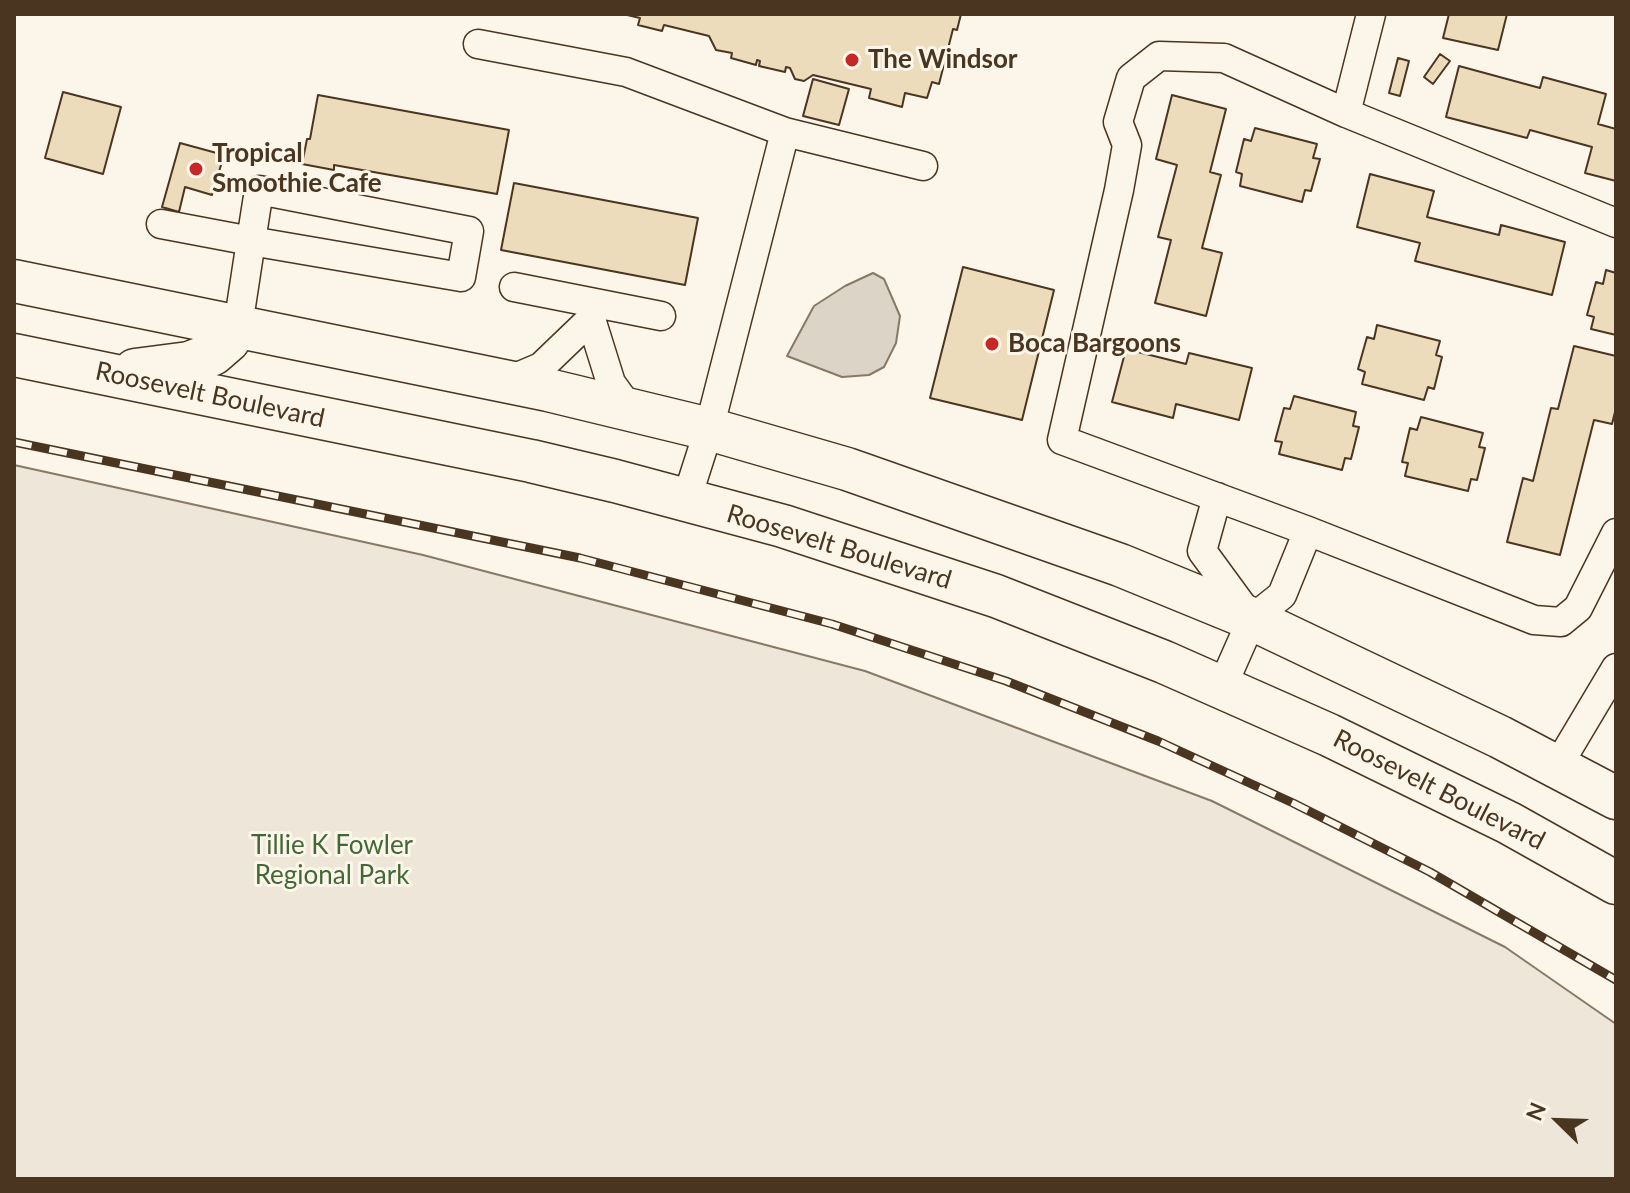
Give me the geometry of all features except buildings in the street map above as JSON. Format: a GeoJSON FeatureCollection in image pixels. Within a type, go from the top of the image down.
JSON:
{"type":"FeatureCollection","features":[{"type":"Feature","properties":{"kind":"highway"},"geometry":{"type":"LineString","coordinates":[[14,281],[629,408],[847,469],[1120,565],[1252,619],[1376,676],[1616,798]]}},
{"type":"Feature","properties":{"kind":"highway"},"geometry":{"type":"LineString","coordinates":[[106,374],[189,363],[213,354],[228,341],[238,326]]}},
{"type":"Feature","properties":{"kind":"highway","name":"Roosevelt Boulevard"},"geometry":{"type":"LineString","coordinates":[[14,355],[531,461],[783,526],[996,596],[1222,687],[1418,777],[1616,883]]}},
{"type":"Feature","properties":{"kind":"street"},"geometry":{"type":"LineString","coordinates":[[1346,113],[1371,14]]}},
{"type":"Feature","properties":{"kind":"street"},"geometry":{"type":"LineString","coordinates":[[478,44],[626,72],[785,132],[923,166]]}},
{"type":"Feature","properties":{"kind":"street"},"geometry":{"type":"LineString","coordinates":[[1616,223],[1346,113],[1224,58],[1159,56],[1131,78],[1118,122],[1127,145],[1062,440],[1308,531],[1534,620],[1561,622],[1578,608],[1616,533]]}},
{"type":"Feature","properties":{"kind":"street"},"geometry":{"type":"LineString","coordinates":[[686,501],[709,429],[785,132]]}},
{"type":"Feature","properties":{"kind":"street"},"geometry":{"type":"LineString","coordinates":[[161,224],[251,241],[461,277],[469,231],[259,190],[251,241],[238,326]]}},
{"type":"Feature","properties":{"kind":"street"},"geometry":{"type":"LineString","coordinates":[[514,287],[592,311],[661,316]]}},
{"type":"Feature","properties":{"kind":"street"},"geometry":{"type":"LineString","coordinates":[[508,381],[541,367],[592,311]]}},
{"type":"Feature","properties":{"kind":"street"},"geometry":{"type":"LineString","coordinates":[[592,311],[611,383],[629,408]]}},
{"type":"Feature","properties":{"kind":"street"},"geometry":{"type":"LineString","coordinates":[[1217,497],[1202,551],[1252,619]]}},
{"type":"Feature","properties":{"kind":"street"},"geometry":{"type":"LineString","coordinates":[[1222,687],[1252,619],[1282,595],[1308,531]]}},
{"type":"Feature","properties":{"kind":"street"},"geometry":{"type":"LineString","coordinates":[[1557,767],[1614,677]]}},
{"type":"Feature","properties":{"kind":"green space","name":"Tillie K Fowler Regional Park"},"geometry":{"type":"Polygon","coordinates":[[[14,465],[423,555],[865,671],[1212,801],[1505,947],[1616,1024],[1616,1179],[14,1179],[14,465]]]}},
{"type":"Feature","properties":{"kind":"shaded area"},"geometry":{"type":"Polygon","coordinates":[[[873,273],[884,279],[900,316],[896,343],[884,367],[869,375],[842,377],[787,356],[814,306],[873,273]]]}},
{"type":"Feature","properties":{"kind":"railway"},"geometry":{"type":"LineString","coordinates":[[14,442],[580,558],[832,624],[1006,681],[1158,741],[1293,803],[1430,872],[1616,980]]}},
{"type":"Feature","properties":{"kind":"place","name":"The Windsor"},"geometry":{"type":"Point","coordinates":[852,60]}},
{"type":"Feature","properties":{"kind":"place","name":"Tropical Smoothie Cafe"},"geometry":{"type":"Point","coordinates":[196,169]}},
{"type":"Feature","properties":{"kind":"place","name":"Boca Bargoons"},"geometry":{"type":"Point","coordinates":[992,344]}}]}
